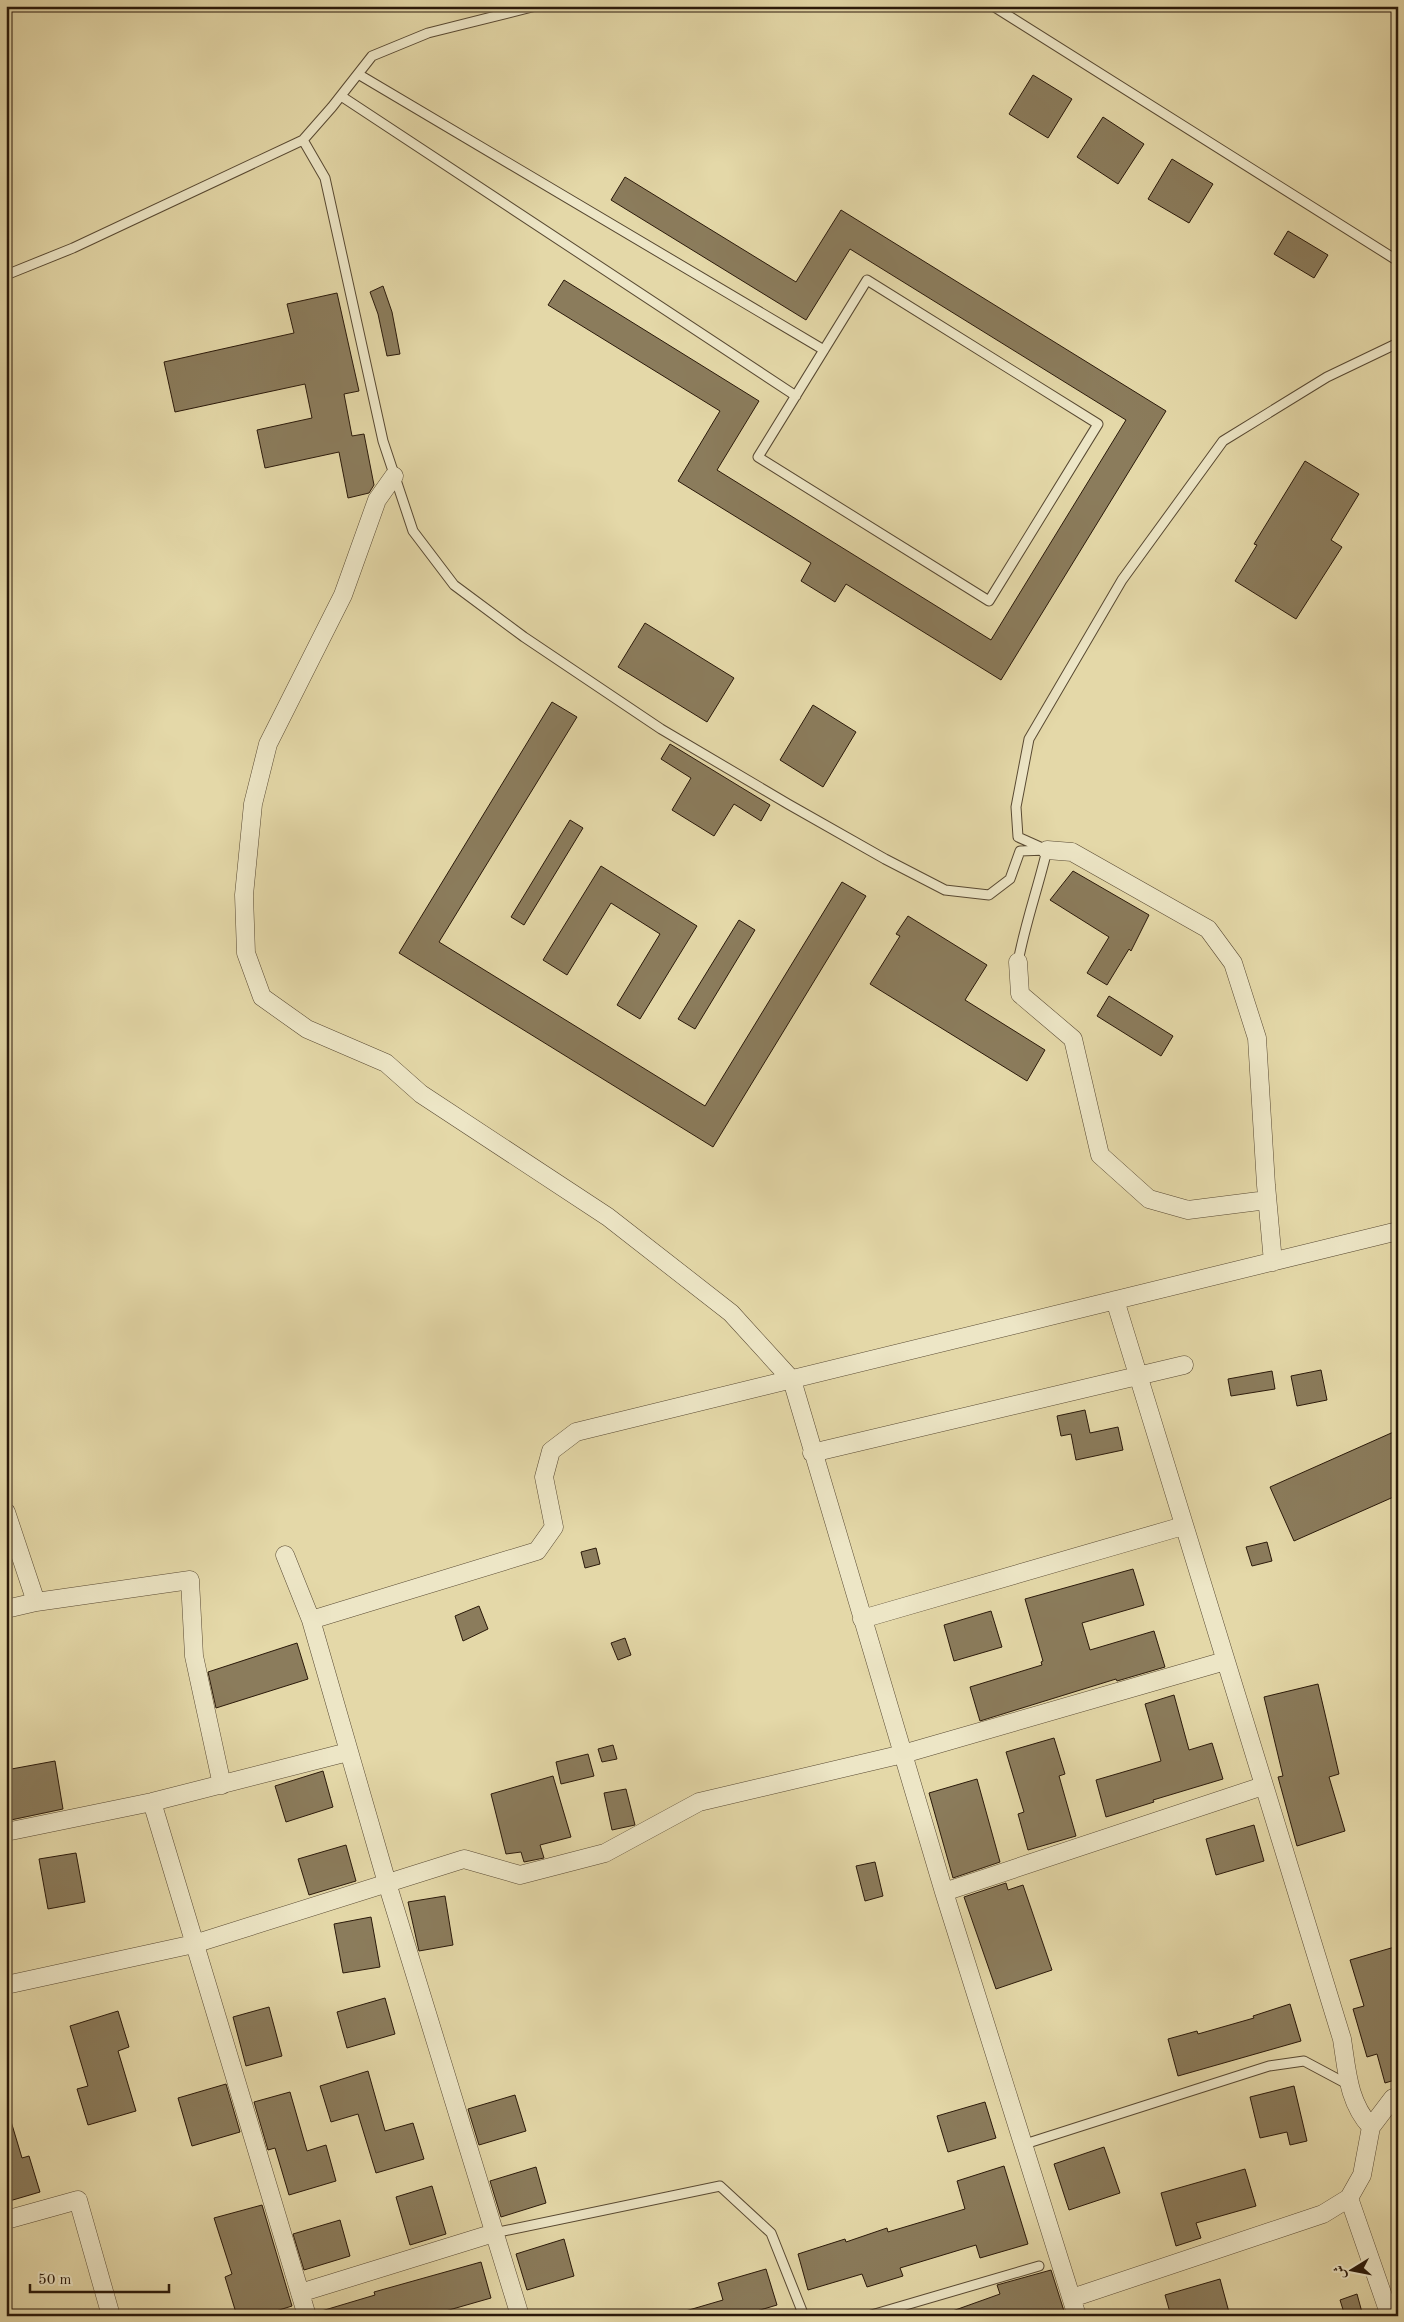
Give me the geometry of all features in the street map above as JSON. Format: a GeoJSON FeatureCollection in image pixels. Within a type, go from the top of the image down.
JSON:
{"type":"FeatureCollection","features":[{"type":"Feature","properties":{"kind":"street"},"geometry":{"type":"LineString","coordinates":[[394,476],[377,500],[342,595],[268,744],[253,804],[244,895],[246,953],[262,997],[307,1029],[386,1063],[421,1094],[608,1217],[731,1313],[792,1380],[812,1453],[944,1892],[1025,2144],[1077,2316]]}},
{"type":"Feature","properties":{"kind":"street"},"geometry":{"type":"LineString","coordinates":[[1047,850],[1072,852],[1208,929],[1233,963],[1256,1038],[1273,1262]]}},
{"type":"Feature","properties":{"kind":"street"},"geometry":{"type":"LineString","coordinates":[[1018,962],[1020,994],[1074,1039],[1100,1155],[1149,1199],[1188,1210],[1267,1200]]}},
{"type":"Feature","properties":{"kind":"street"},"geometry":{"type":"LineString","coordinates":[[311,1620],[537,1551],[554,1527],[544,1477],[551,1451],[576,1432],[1398,1231]]}},
{"type":"Feature","properties":{"kind":"street"},"geometry":{"type":"LineString","coordinates":[[1115,1300],[1342,2039],[1349,2085],[1359,2114],[1370,2127]]}},
{"type":"Feature","properties":{"kind":"street"},"geometry":{"type":"LineString","coordinates":[[812,1453],[1184,1365]]}},
{"type":"Feature","properties":{"kind":"street"},"geometry":{"type":"LineString","coordinates":[[6,1512],[36,1602]]}},
{"type":"Feature","properties":{"kind":"street"},"geometry":{"type":"LineString","coordinates":[[862,1619],[1183,1526]]}},
{"type":"Feature","properties":{"kind":"street"},"geometry":{"type":"LineString","coordinates":[[285,1555],[311,1620],[387,1883],[470,2148],[520,2316]]}},
{"type":"Feature","properties":{"kind":"street"},"geometry":{"type":"LineString","coordinates":[[6,1609],[36,1602],[190,1580],[194,1656],[222,1785]]}},
{"type":"Feature","properties":{"kind":"street"},"geometry":{"type":"LineString","coordinates":[[6,1985],[194,1944],[464,1859],[520,1875],[605,1853],[699,1802],[903,1754],[1225,1661]]}},
{"type":"Feature","properties":{"kind":"street"},"geometry":{"type":"LineString","coordinates":[[6,1832],[152,1802],[348,1752]]}},
{"type":"Feature","properties":{"kind":"street"},"geometry":{"type":"LineString","coordinates":[[944,1892],[1263,1786]]}},
{"type":"Feature","properties":{"kind":"street"},"geometry":{"type":"LineString","coordinates":[[152,1802],[307,2316]]}},
{"type":"Feature","properties":{"kind":"street"},"geometry":{"type":"LineString","coordinates":[[1072,2298],[1324,2214],[1349,2198],[1362,2175],[1370,2127],[1394,2098],[1398,2097]]}},
{"type":"Feature","properties":{"kind":"street"},"geometry":{"type":"LineString","coordinates":[[1349,2198],[1390,2316]]}},
{"type":"Feature","properties":{"kind":"street"},"geometry":{"type":"LineString","coordinates":[[6,2220],[78,2200],[111,2316]]}},
{"type":"Feature","properties":{"kind":"street"},"geometry":{"type":"LineString","coordinates":[[300,2292],[494,2233]]}},
{"type":"Feature","properties":{"kind":"lane"},"geometry":{"type":"LineString","coordinates":[[6,275],[73,248],[303,140],[372,56],[428,33],[536,6]]}},
{"type":"Feature","properties":{"kind":"lane"},"geometry":{"type":"LineString","coordinates":[[993,6],[1398,261]]}},
{"type":"Feature","properties":{"kind":"lane"},"geometry":{"type":"LineString","coordinates":[[358,74],[824,350]]}},
{"type":"Feature","properties":{"kind":"lane"},"geometry":{"type":"LineString","coordinates":[[341,96],[796,396]]}},
{"type":"Feature","properties":{"kind":"lane"},"geometry":{"type":"LineString","coordinates":[[303,140],[325,178],[383,441],[394,476],[413,531],[454,585],[524,637],[661,729],[885,859],[945,890],[990,895],[1010,879],[1020,851],[1047,850]]}},
{"type":"Feature","properties":{"kind":"lane"},"geometry":{"type":"LineString","coordinates":[[867,280],[1098,424],[990,601],[758,457],[796,396],[867,280]]}},
{"type":"Feature","properties":{"kind":"lane"},"geometry":{"type":"LineString","coordinates":[[1047,850],[1018,837],[1016,807],[1029,739],[1122,580],[1223,441],[1327,377],[1398,343]]}},
{"type":"Feature","properties":{"kind":"lane"},"geometry":{"type":"LineString","coordinates":[[1018,962],[1025,925],[1037,892],[1047,850]]}},
{"type":"Feature","properties":{"kind":"lane"},"geometry":{"type":"LineString","coordinates":[[1025,2144],[1269,2066],[1304,2061],[1349,2085]]}},
{"type":"Feature","properties":{"kind":"lane"},"geometry":{"type":"LineString","coordinates":[[494,2233],[720,2186],[771,2233],[804,2316]]}},
{"type":"Feature","properties":{"kind":"lane"},"geometry":{"type":"LineString","coordinates":[[868,2316],[1039,2266]]}},
{"type":"Feature","properties":{"kind":"building"},"geometry":{"type":"Polygon","coordinates":[[[1033,75],[1072,99],[1048,138],[1009,114],[1033,75]]]}},
{"type":"Feature","properties":{"kind":"building"},"geometry":{"type":"Polygon","coordinates":[[[1103,117],[1144,144],[1118,184],[1077,157],[1103,117]]]}},
{"type":"Feature","properties":{"kind":"building"},"geometry":{"type":"Polygon","coordinates":[[[1172,159],[1213,184],[1189,223],[1148,199],[1172,159]]]}},
{"type":"Feature","properties":{"kind":"building"},"geometry":{"type":"Polygon","coordinates":[[[625,177],[796,282],[841,210],[1166,411],[1001,680],[846,584],[835,602],[801,581],[811,563],[678,481],[720,411],[548,305],[564,280],[759,401],[717,470],[991,640],[1126,420],[850,249],[806,320],[611,200],[625,177]]]}},
{"type":"Feature","properties":{"kind":"building"},"geometry":{"type":"Polygon","coordinates":[[[1288,231],[1328,255],[1314,278],[1274,254],[1288,231]]]}},
{"type":"Feature","properties":{"kind":"building"},"geometry":{"type":"Polygon","coordinates":[[[383,286],[392,312],[400,354],[387,356],[378,314],[370,292],[383,286]]]}},
{"type":"Feature","properties":{"kind":"building"},"geometry":{"type":"Polygon","coordinates":[[[337,293],[359,391],[344,394],[352,436],[364,434],[374,485],[369,493],[348,498],[339,452],[265,468],[257,430],[312,418],[305,384],[175,412],[164,362],[294,333],[287,304],[337,293]]]}},
{"type":"Feature","properties":{"kind":"building"},"geometry":{"type":"Polygon","coordinates":[[[1305,461],[1359,494],[1331,540],[1342,547],[1296,619],[1235,581],[1257,545],[1254,544],[1305,461]]]}},
{"type":"Feature","properties":{"kind":"building"},"geometry":{"type":"Polygon","coordinates":[[[645,623],[734,678],[707,722],[618,667],[645,623]]]}},
{"type":"Feature","properties":{"kind":"building"},"geometry":{"type":"Polygon","coordinates":[[[552,702],[577,717],[439,942],[705,1106],[842,882],[866,896],[713,1147],[399,953],[552,702]]]}},
{"type":"Feature","properties":{"kind":"building"},"geometry":{"type":"Polygon","coordinates":[[[813,705],[856,732],[823,787],[780,760],[813,705]]]}},
{"type":"Feature","properties":{"kind":"building"},"geometry":{"type":"Polygon","coordinates":[[[670,744],[770,805],[761,821],[734,804],[714,836],[672,810],[691,778],[661,759],[670,744]]]}},
{"type":"Feature","properties":{"kind":"building"},"geometry":{"type":"Polygon","coordinates":[[[570,820],[583,828],[524,925],[511,917],[570,820]]]}},
{"type":"Feature","properties":{"kind":"building"},"geometry":{"type":"Polygon","coordinates":[[[601,866],[697,926],[640,1019],[617,1005],[660,934],[611,903],[567,975],[543,960],[601,866]]]}},
{"type":"Feature","properties":{"kind":"building"},"geometry":{"type":"Polygon","coordinates":[[[1073,871],[1149,915],[1131,951],[1129,949],[1107,985],[1087,973],[1109,937],[1050,900],[1073,871]]]}},
{"type":"Feature","properties":{"kind":"building"},"geometry":{"type":"Polygon","coordinates":[[[908,916],[987,965],[965,1000],[1045,1050],[1027,1081],[870,984],[900,936],[896,934],[908,916]]]}},
{"type":"Feature","properties":{"kind":"building"},"geometry":{"type":"Polygon","coordinates":[[[739,920],[755,930],[695,1029],[678,1019],[739,920]]]}},
{"type":"Feature","properties":{"kind":"building"},"geometry":{"type":"Polygon","coordinates":[[[1109,996],[1173,1036],[1161,1056],[1097,1016],[1109,996]]]}},
{"type":"Feature","properties":{"kind":"building"},"geometry":{"type":"Polygon","coordinates":[[[1321,1370],[1327,1400],[1297,1406],[1291,1376],[1321,1370]]]}},
{"type":"Feature","properties":{"kind":"building"},"geometry":{"type":"Polygon","coordinates":[[[1272,1371],[1275,1389],[1231,1396],[1228,1379],[1272,1371]]]}},
{"type":"Feature","properties":{"kind":"building"},"geometry":{"type":"Polygon","coordinates":[[[1085,1410],[1090,1433],[1118,1427],[1123,1450],[1076,1460],[1071,1434],[1061,1436],[1057,1416],[1085,1410]]]}},
{"type":"Feature","properties":{"kind":"building"},"geometry":{"type":"Polygon","coordinates":[[[1398,1430],[1398,1495],[1294,1541],[1270,1487],[1398,1430]]]}},
{"type":"Feature","properties":{"kind":"building"},"geometry":{"type":"Polygon","coordinates":[[[1267,1542],[1272,1561],[1252,1566],[1246,1547],[1267,1542]]]}},
{"type":"Feature","properties":{"kind":"building"},"geometry":{"type":"Polygon","coordinates":[[[596,1548],[600,1564],[585,1568],[581,1552],[596,1548]]]}},
{"type":"Feature","properties":{"kind":"building"},"geometry":{"type":"Polygon","coordinates":[[[1133,1569],[1144,1605],[1082,1623],[1090,1650],[1154,1631],[1165,1667],[1117,1681],[1116,1679],[980,1721],[970,1687],[1042,1665],[1041,1662],[1043,1661],[1025,1599],[1133,1569]]]}},
{"type":"Feature","properties":{"kind":"building"},"geometry":{"type":"Polygon","coordinates":[[[479,1606],[488,1629],[463,1641],[455,1616],[479,1606]]]}},
{"type":"Feature","properties":{"kind":"building"},"geometry":{"type":"Polygon","coordinates":[[[991,1611],[1002,1647],[954,1661],[944,1625],[991,1611]]]}},
{"type":"Feature","properties":{"kind":"building"},"geometry":{"type":"Polygon","coordinates":[[[625,1638],[631,1655],[618,1660],[611,1643],[625,1638]]]}},
{"type":"Feature","properties":{"kind":"building"},"geometry":{"type":"Polygon","coordinates":[[[297,1643],[308,1679],[216,1708],[208,1672],[297,1643]]]}},
{"type":"Feature","properties":{"kind":"building"},"geometry":{"type":"Polygon","coordinates":[[[1318,1684],[1339,1774],[1329,1777],[1345,1831],[1297,1846],[1278,1777],[1283,1776],[1264,1697],[1318,1684]]]}},
{"type":"Feature","properties":{"kind":"building"},"geometry":{"type":"Polygon","coordinates":[[[1174,1695],[1189,1750],[1212,1743],[1223,1779],[1153,1800],[1154,1802],[1106,1817],[1096,1780],[1161,1761],[1145,1704],[1174,1695]]]}},
{"type":"Feature","properties":{"kind":"building"},"geometry":{"type":"Polygon","coordinates":[[[1054,1738],[1065,1774],[1059,1776],[1076,1836],[1028,1850],[1018,1814],[1024,1812],[1006,1752],[1054,1738]]]}},
{"type":"Feature","properties":{"kind":"building"},"geometry":{"type":"Polygon","coordinates":[[[613,1745],[617,1759],[602,1762],[598,1749],[613,1745]]]}},
{"type":"Feature","properties":{"kind":"building"},"geometry":{"type":"Polygon","coordinates":[[[588,1754],[594,1776],[561,1784],[556,1762],[588,1754]]]}},
{"type":"Feature","properties":{"kind":"building"},"geometry":{"type":"Polygon","coordinates":[[[55,1761],[63,1809],[6,1821],[6,1770],[55,1761]]]}},
{"type":"Feature","properties":{"kind":"building"},"geometry":{"type":"Polygon","coordinates":[[[323,1771],[333,1807],[286,1822],[275,1786],[323,1771]]]}},
{"type":"Feature","properties":{"kind":"building"},"geometry":{"type":"Polygon","coordinates":[[[553,1776],[571,1837],[540,1845],[544,1858],[524,1862],[521,1852],[506,1854],[491,1794],[553,1776]]]}},
{"type":"Feature","properties":{"kind":"building"},"geometry":{"type":"Polygon","coordinates":[[[977,1779],[1000,1862],[953,1878],[929,1793],[977,1779]]]}},
{"type":"Feature","properties":{"kind":"building"},"geometry":{"type":"Polygon","coordinates":[[[626,1789],[635,1825],[612,1830],[604,1793],[626,1789]]]}},
{"type":"Feature","properties":{"kind":"building"},"geometry":{"type":"Polygon","coordinates":[[[1254,1825],[1264,1861],[1216,1875],[1206,1839],[1254,1825]]]}},
{"type":"Feature","properties":{"kind":"building"},"geometry":{"type":"Polygon","coordinates":[[[346,1845],[356,1881],[309,1895],[298,1859],[346,1845]]]}},
{"type":"Feature","properties":{"kind":"building"},"geometry":{"type":"Polygon","coordinates":[[[76,1853],[85,1902],[48,1909],[39,1859],[76,1853]]]}},
{"type":"Feature","properties":{"kind":"building"},"geometry":{"type":"Polygon","coordinates":[[[875,1862],[883,1896],[865,1901],[856,1866],[875,1862]]]}},
{"type":"Feature","properties":{"kind":"building"},"geometry":{"type":"Polygon","coordinates":[[[1006,1883],[1008,1890],[1023,1885],[1052,1970],[996,1989],[964,1897],[1006,1883]]]}},
{"type":"Feature","properties":{"kind":"building"},"geometry":{"type":"Polygon","coordinates":[[[445,1896],[453,1945],[419,1951],[408,1902],[445,1896]]]}},
{"type":"Feature","properties":{"kind":"building"},"geometry":{"type":"Polygon","coordinates":[[[371,1917],[380,1967],[343,1973],[334,1924],[371,1917]]]}},
{"type":"Feature","properties":{"kind":"building"},"geometry":{"type":"Polygon","coordinates":[[[1398,1946],[1398,2079],[1385,2083],[1377,2054],[1367,2057],[1353,2009],[1364,2006],[1350,1960],[1398,1946]]]}},
{"type":"Feature","properties":{"kind":"building"},"geometry":{"type":"Polygon","coordinates":[[[385,1998],[395,2034],[347,2048],[337,2012],[385,1998]]]}},
{"type":"Feature","properties":{"kind":"building"},"geometry":{"type":"Polygon","coordinates":[[[1290,2004],[1301,2041],[1178,2076],[1168,2039],[1197,2031],[1198,2034],[1254,2018],[1253,2016],[1290,2004]]]}},
{"type":"Feature","properties":{"kind":"building"},"geometry":{"type":"Polygon","coordinates":[[[269,2007],[282,2056],[246,2066],[233,2017],[269,2007]]]}},
{"type":"Feature","properties":{"kind":"building"},"geometry":{"type":"Polygon","coordinates":[[[118,2011],[129,2047],[118,2051],[136,2111],[88,2125],[77,2089],[88,2086],[70,2026],[118,2011]]]}},
{"type":"Feature","properties":{"kind":"building"},"geometry":{"type":"Polygon","coordinates":[[[368,2071],[385,2131],[413,2123],[424,2159],[376,2173],[358,2114],[331,2122],[320,2086],[368,2071]]]}},
{"type":"Feature","properties":{"kind":"building"},"geometry":{"type":"Polygon","coordinates":[[[226,2084],[240,2132],[192,2146],[178,2098],[226,2084]]]}},
{"type":"Feature","properties":{"kind":"building"},"geometry":{"type":"Polygon","coordinates":[[[1294,2086],[1307,2141],[1290,2145],[1287,2132],[1260,2138],[1250,2097],[1294,2086]]]}},
{"type":"Feature","properties":{"kind":"building"},"geometry":{"type":"Polygon","coordinates":[[[290,2092],[307,2151],[326,2145],[336,2181],[289,2195],[275,2148],[268,2150],[254,2102],[290,2092]]]}},
{"type":"Feature","properties":{"kind":"building"},"geometry":{"type":"Polygon","coordinates":[[[515,2095],[526,2131],[479,2145],[468,2109],[515,2095]]]}},
{"type":"Feature","properties":{"kind":"building"},"geometry":{"type":"Polygon","coordinates":[[[985,2102],[996,2138],[948,2152],[937,2116],[985,2102]]]}},
{"type":"Feature","properties":{"kind":"building"},"geometry":{"type":"Polygon","coordinates":[[[10,2118],[22,2158],[29,2156],[40,2192],[6,2202],[6,2119],[10,2118]]]}},
{"type":"Feature","properties":{"kind":"building"},"geometry":{"type":"Polygon","coordinates":[[[1104,2147],[1120,2193],[1069,2210],[1054,2164],[1104,2147]]]}},
{"type":"Feature","properties":{"kind":"building"},"geometry":{"type":"Polygon","coordinates":[[[1004,2166],[1028,2244],[980,2258],[976,2245],[900,2268],[903,2276],[867,2287],[862,2274],[808,2290],[798,2254],[845,2239],[846,2242],[887,2228],[888,2232],[965,2209],[957,2181],[1004,2166]]]}},
{"type":"Feature","properties":{"kind":"building"},"geometry":{"type":"Polygon","coordinates":[[[536,2167],[546,2203],[501,2217],[490,2181],[536,2167]]]}},
{"type":"Feature","properties":{"kind":"building"},"geometry":{"type":"Polygon","coordinates":[[[1245,2169],[1256,2206],[1196,2223],[1201,2238],[1176,2246],[1161,2193],[1245,2169]]]}},
{"type":"Feature","properties":{"kind":"building"},"geometry":{"type":"Polygon","coordinates":[[[432,2186],[446,2234],[410,2245],[396,2197],[432,2186]]]}},
{"type":"Feature","properties":{"kind":"building"},"geometry":{"type":"Polygon","coordinates":[[[262,2205],[292,2306],[260,2316],[237,2316],[225,2277],[232,2274],[214,2218],[262,2205]]]}},
{"type":"Feature","properties":{"kind":"building"},"geometry":{"type":"Polygon","coordinates":[[[340,2220],[350,2256],[304,2270],[293,2234],[340,2220]]]}},
{"type":"Feature","properties":{"kind":"building"},"geometry":{"type":"Polygon","coordinates":[[[564,2239],[574,2276],[527,2290],[516,2254],[564,2239]]]}},
{"type":"Feature","properties":{"kind":"building"},"geometry":{"type":"Polygon","coordinates":[[[481,2262],[491,2298],[428,2316],[319,2316],[318,2312],[375,2295],[374,2292],[481,2262]]]}},
{"type":"Feature","properties":{"kind":"building"},"geometry":{"type":"Polygon","coordinates":[[[766,2269],[777,2305],[740,2316],[682,2316],[682,2312],[723,2300],[718,2283],[766,2269]]]}},
{"type":"Feature","properties":{"kind":"building"},"geometry":{"type":"Polygon","coordinates":[[[1051,2270],[1064,2311],[1048,2316],[944,2316],[944,2314],[1000,2294],[997,2285],[1051,2270]]]}},
{"type":"Feature","properties":{"kind":"building"},"geometry":{"type":"Polygon","coordinates":[[[1220,2279],[1230,2316],[1171,2316],[1165,2295],[1220,2279]]]}},
{"type":"Feature","properties":{"kind":"building"},"geometry":{"type":"Polygon","coordinates":[[[1357,2294],[1363,2316],[1345,2316],[1340,2300],[1357,2294]]]}}]}
